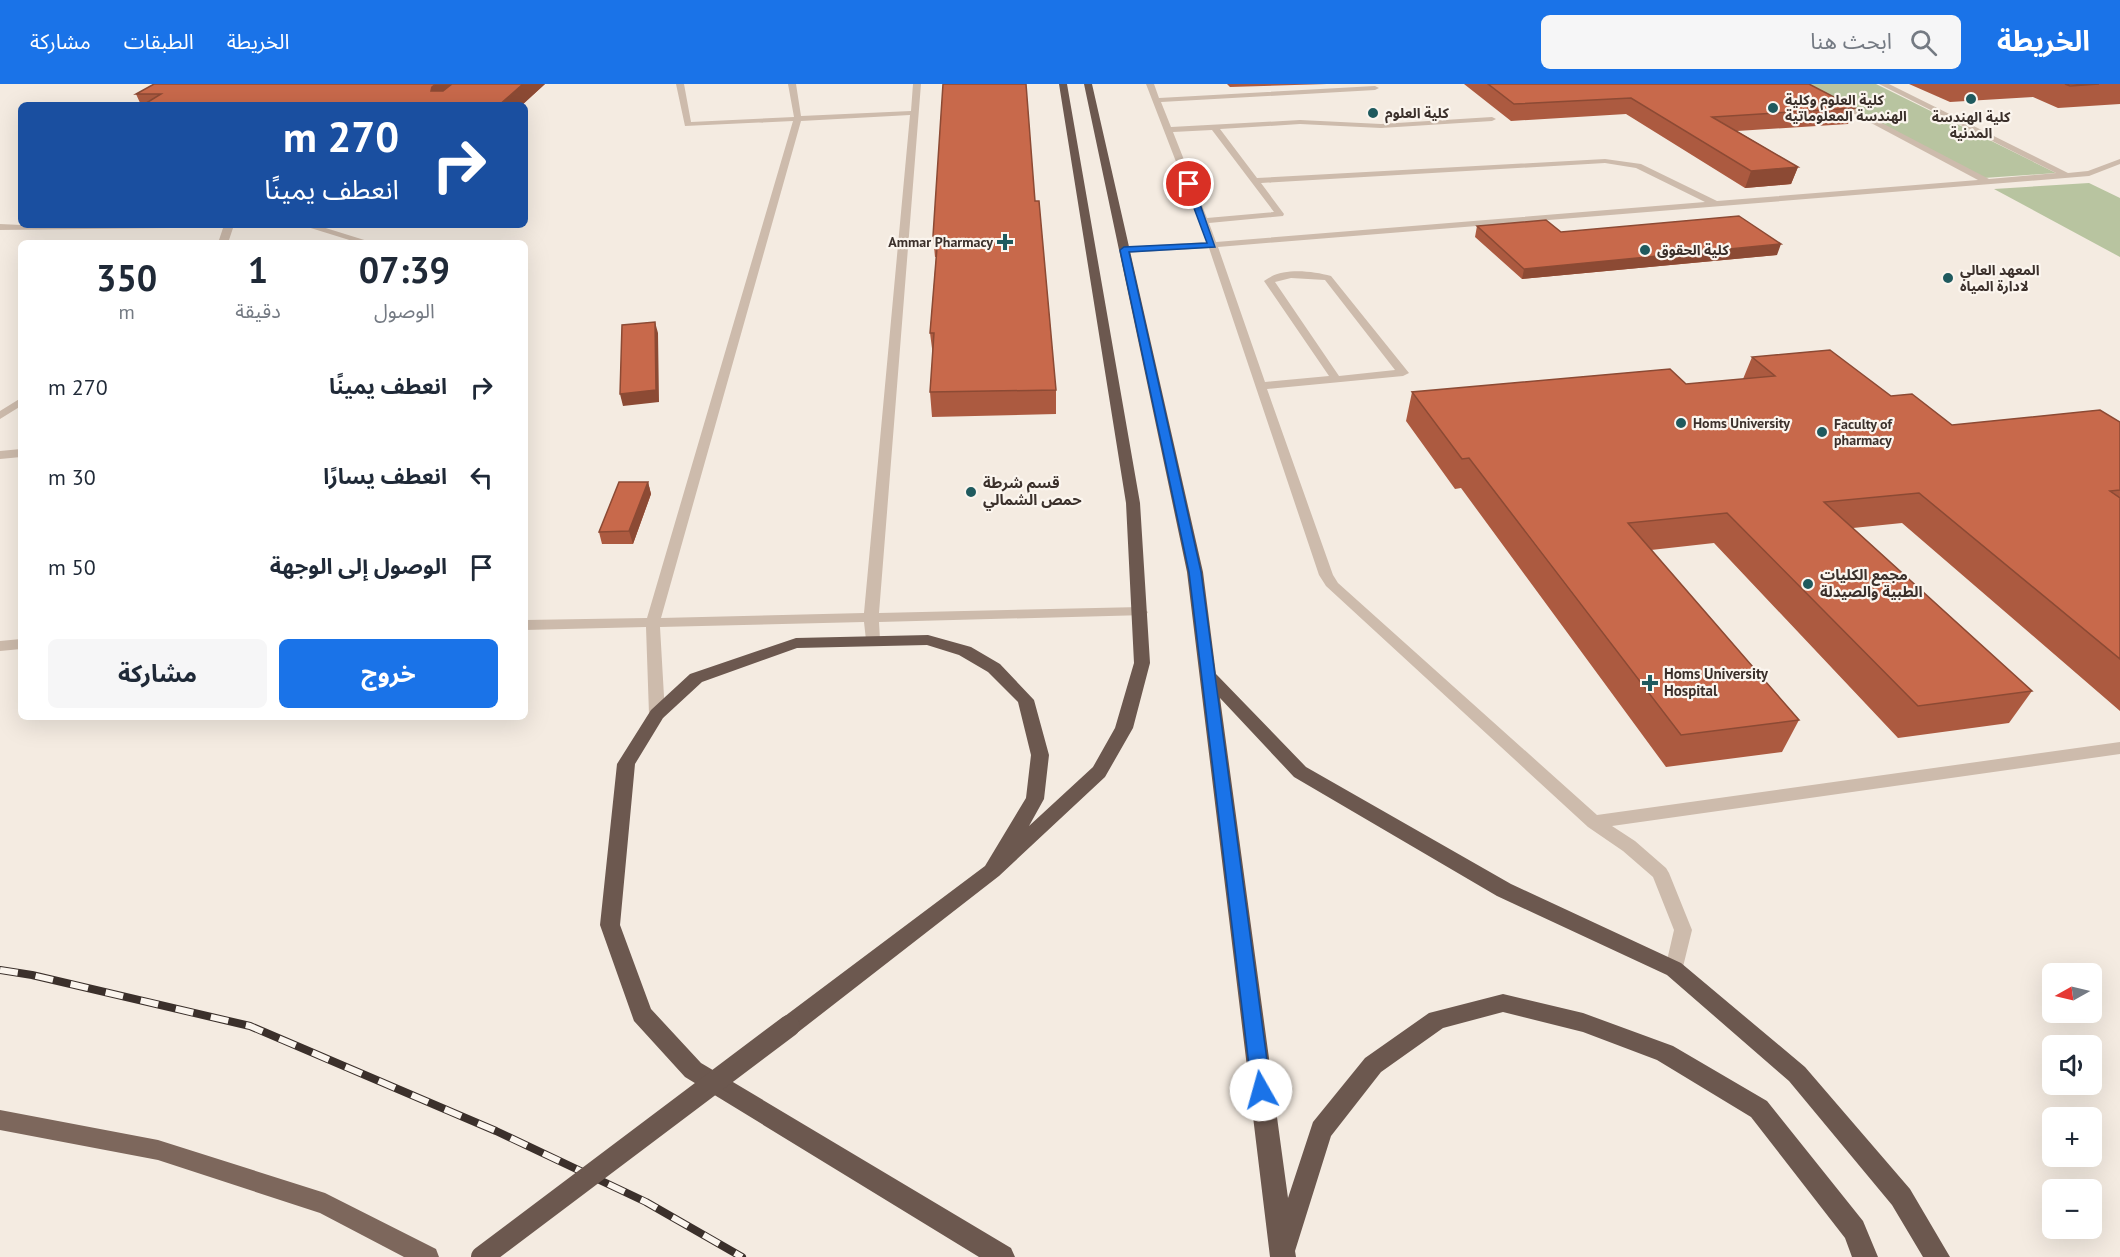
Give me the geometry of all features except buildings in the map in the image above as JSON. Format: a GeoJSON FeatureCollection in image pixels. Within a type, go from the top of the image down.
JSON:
{"type":"FeatureCollection","features":[{"type":"Feature","properties":{"kind":"highway"},"geometry":{"type":"LineString","coordinates":[[482,1257],[992,871],[1099,772],[1124,728],[1142,663],[1141,612],[1133,503],[1063,84]]}},
{"type":"Feature","properties":{"kind":"highway"},"geometry":{"type":"LineString","coordinates":[[1088,84],[1195,572],[1283,1254]]}},
{"type":"Feature","properties":{"kind":"highway"},"geometry":{"type":"LineString","coordinates":[[992,871],[1035,799],[1040,755],[1026,700],[994,668],[965,651],[928,640],[796,643],[696,678],[657,714],[626,764],[610,925],[642,1014],[693,1070],[1002,1257]]}},
{"type":"Feature","properties":{"kind":"highway"},"geometry":{"type":"LineString","coordinates":[[1208,675],[1300,772],[1504,890],[1674,969],[1797,1074],[1901,1197],[1937,1257]]}},
{"type":"Feature","properties":{"kind":"highway"},"geometry":{"type":"LineString","coordinates":[[1283,1254],[1321,1130],[1373,1065],[1437,1020],[1503,1003],[1583,1023],[1665,1053],[1759,1109],[1854,1230],[1865,1257]]}},
{"type":"Feature","properties":{"kind":"main road"},"geometry":{"type":"LineString","coordinates":[[0,1120],[158,1150],[325,1204],[428,1257]]}},
{"type":"Feature","properties":{"kind":"street"},"geometry":{"type":"LineString","coordinates":[[680,84],[688,124],[915,113]]}},
{"type":"Feature","properties":{"kind":"street"},"geometry":{"type":"LineString","coordinates":[[657,714],[653,621],[798,118],[792,84]]}},
{"type":"Feature","properties":{"kind":"street"},"geometry":{"type":"LineString","coordinates":[[873,640],[871,618],[917,84]]}},
{"type":"Feature","properties":{"kind":"street"},"geometry":{"type":"LineString","coordinates":[[1150,84],[1204,220],[1326,575],[1333,586],[1594,822],[1629,846],[1660,873],[1683,930],[1674,969]]}},
{"type":"Feature","properties":{"kind":"street"},"geometry":{"type":"LineString","coordinates":[[1802,84],[1988,182]]}},
{"type":"Feature","properties":{"kind":"street"},"geometry":{"type":"LineString","coordinates":[[1883,84],[2068,175]]}},
{"type":"Feature","properties":{"kind":"street"},"geometry":{"type":"LineString","coordinates":[[1155,100],[1375,88]]}},
{"type":"Feature","properties":{"kind":"street"},"geometry":{"type":"LineString","coordinates":[[1167,130],[1300,122],[1381,126],[1492,119]]}},
{"type":"Feature","properties":{"kind":"street"},"geometry":{"type":"LineString","coordinates":[[1204,220],[1280,214],[1214,127]]}},
{"type":"Feature","properties":{"kind":"street"},"geometry":{"type":"LineString","coordinates":[[1255,181],[1605,161],[1638,166],[1716,204]]}},
{"type":"Feature","properties":{"kind":"street"},"geometry":{"type":"LineString","coordinates":[[1124,250],[1212,245],[2068,175],[2089,173],[2120,161]]}},
{"type":"Feature","properties":{"kind":"street"},"geometry":{"type":"LineString","coordinates":[[0,227],[18,227]]}},
{"type":"Feature","properties":{"kind":"street"},"geometry":{"type":"LineString","coordinates":[[316,228],[358,240]]}},
{"type":"Feature","properties":{"kind":"street"},"geometry":{"type":"LineString","coordinates":[[1261,386],[1403,373],[1329,278],[1309,273],[1295,274],[1269,281],[1336,379]]}},
{"type":"Feature","properties":{"kind":"street"},"geometry":{"type":"LineString","coordinates":[[0,416],[18,403]]}},
{"type":"Feature","properties":{"kind":"street"},"geometry":{"type":"LineString","coordinates":[[0,455],[18,453]]}},
{"type":"Feature","properties":{"kind":"street"},"geometry":{"type":"LineString","coordinates":[[528,625],[1141,612]]}},
{"type":"Feature","properties":{"kind":"street"},"geometry":{"type":"LineString","coordinates":[[0,646],[18,644]]}},
{"type":"Feature","properties":{"kind":"street"},"geometry":{"type":"LineString","coordinates":[[1594,822],[2120,748]]}},
{"type":"Feature","properties":{"kind":"green space"},"geometry":{"type":"Polygon","coordinates":[[[1807,84],[1876,84],[2056,173],[1984,178],[1807,84]]]}},
{"type":"Feature","properties":{"kind":"green space"},"geometry":{"type":"Polygon","coordinates":[[[2089,183],[2120,198],[2120,257],[1994,189],[2089,183]]]}},
{"type":"Feature","properties":{"kind":"railway"},"geometry":{"type":"LineString","coordinates":[[0,970],[32,975],[250,1026],[496,1131],[646,1202],[742,1257]]}},
{"type":"Feature","properties":{"kind":"place","name":"كلية الهندسة المدنية"},"geometry":{"type":"Point","coordinates":[1971,99]}},
{"type":"Feature","properties":{"kind":"place","name":"كلية العلوم وكلية الهندسة المعلوماتية"},"geometry":{"type":"Point","coordinates":[1773,108]}},
{"type":"Feature","properties":{"kind":"place","name":"كلية العلوم"},"geometry":{"type":"Point","coordinates":[1373,113]}},
{"type":"Feature","properties":{"kind":"place","name":"Ammar Pharmacy"},"geometry":{"type":"Point","coordinates":[1005,242]}},
{"type":"Feature","properties":{"kind":"place","name":"كلية الحقوق"},"geometry":{"type":"Point","coordinates":[1645,250]}},
{"type":"Feature","properties":{"kind":"place","name":"المعهد العالي لادارة المياه"},"geometry":{"type":"Point","coordinates":[1948,278]}},
{"type":"Feature","properties":{"kind":"place","name":"Homs University"},"geometry":{"type":"Point","coordinates":[1681,423]}},
{"type":"Feature","properties":{"kind":"place","name":"Faculty of pharmacy"},"geometry":{"type":"Point","coordinates":[1822,432]}},
{"type":"Feature","properties":{"kind":"place","name":"قسم شرطة حمص الشمالي"},"geometry":{"type":"Point","coordinates":[971,492]}},
{"type":"Feature","properties":{"kind":"place","name":"مجمع الكليات الطبية والصيدلة"},"geometry":{"type":"Point","coordinates":[1808,584]}},
{"type":"Feature","properties":{"kind":"place","name":"Homs University Hospital"},"geometry":{"type":"Point","coordinates":[1650,683]}},
{"type":"Feature","properties":{"kind":"route"},"geometry":{"type":"LineString","coordinates":[[1189,184],[1212,245],[1124,250],[1195,572],[1261,1090]]}}]}
